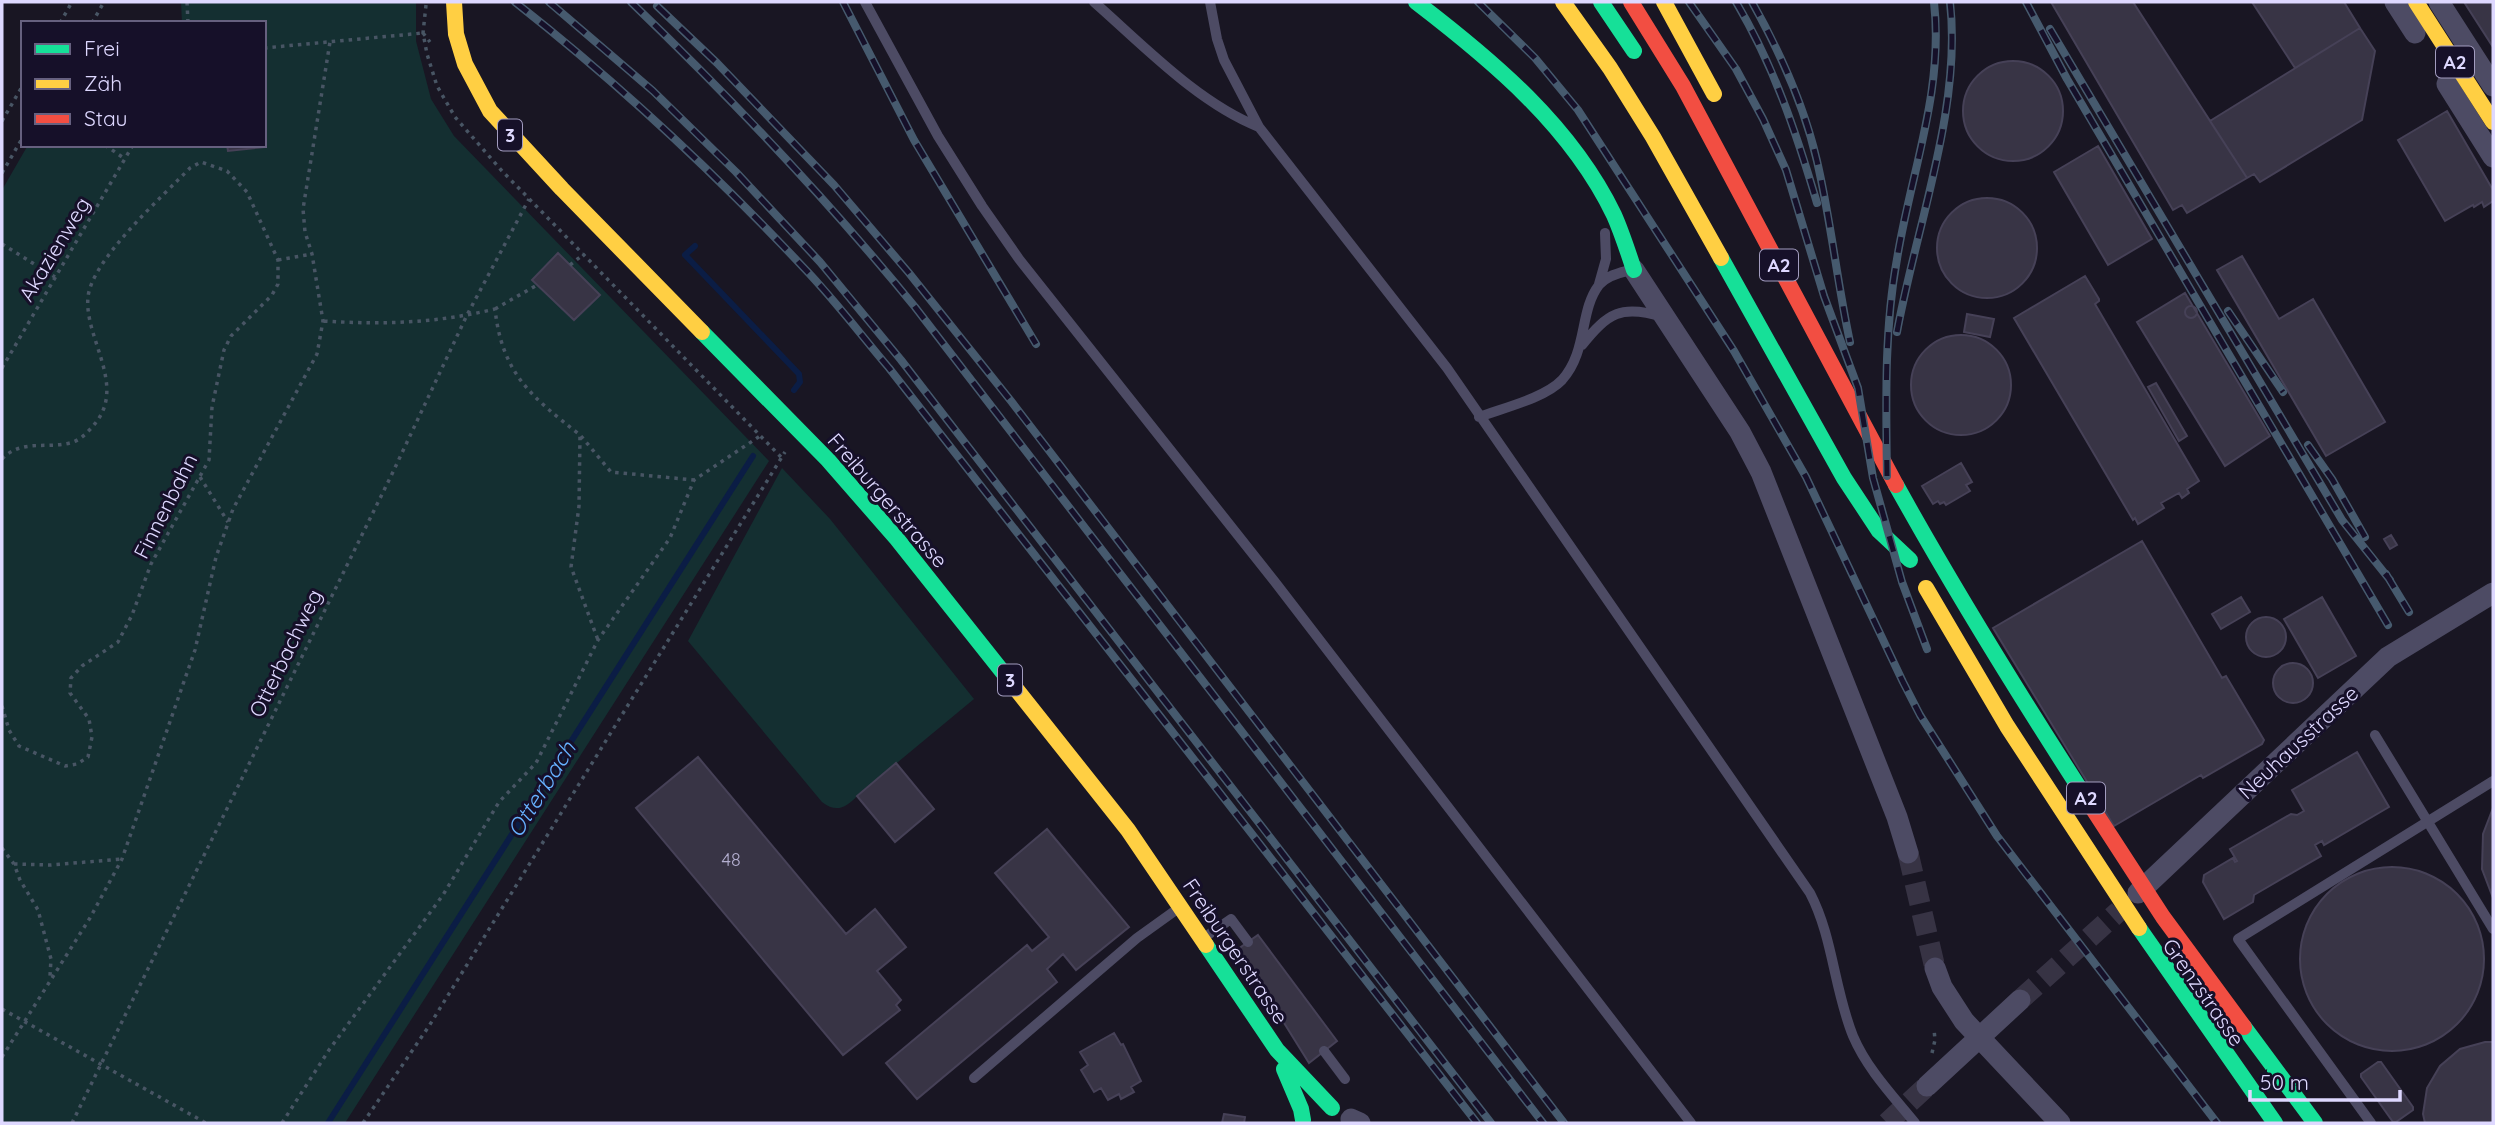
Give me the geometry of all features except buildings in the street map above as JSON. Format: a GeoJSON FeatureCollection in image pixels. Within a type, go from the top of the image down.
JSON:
{"type":"FeatureCollection","features":[{"type":"Feature","properties":{"kind":"main road","name":"Freiburgerstrasse"},"geometry":{"type":"LineString","coordinates":[[454,2],[456,34],[465,64],[490,111],[562,189],[828,460],[880,519],[1128,830],[1277,1050],[1332,1108]]}},
{"type":"Feature","properties":{"kind":"main road"},"geometry":{"type":"LineString","coordinates":[[1416,2],[1493,64],[1540,110],[1581,161],[1605,198],[1634,270]]}},
{"type":"Feature","properties":{"kind":"main road"},"geometry":{"type":"LineString","coordinates":[[1563,2],[1610,68],[1653,137],[1844,478],[1879,531],[1910,560]]}},
{"type":"Feature","properties":{"kind":"main road"},"geometry":{"type":"LineString","coordinates":[[1601,2],[1642,64]]}},
{"type":"Feature","properties":{"kind":"main road","name":"A2"},"geometry":{"type":"LineString","coordinates":[[1632,2],[1684,86],[1922,531],[2009,679],[2164,918],[2315,1123]]}},
{"type":"Feature","properties":{"kind":"main road"},"geometry":{"type":"LineString","coordinates":[[1664,2],[1722,110]]}},
{"type":"Feature","properties":{"kind":"main road","name":"A2"},"geometry":{"type":"LineString","coordinates":[[2416,2],[2493,122]]}},
{"type":"Feature","properties":{"kind":"main road"},"geometry":{"type":"LineString","coordinates":[[1848,361],[1906,477],[1922,531]]}},
{"type":"Feature","properties":{"kind":"main road","name":"A2"},"geometry":{"type":"LineString","coordinates":[[1884,511],[1973,673],[2063,817],[2275,1123]]}},
{"type":"Feature","properties":{"kind":"main road","name":"Freiburgerstrasse"},"geometry":{"type":"LineString","coordinates":[[1277,1050],[1301,1108],[1302,1122]]}},
{"type":"Feature","properties":{"kind":"main road","name":"3"},"geometry":{"type":"LineString","coordinates":[[1302,1122],[1319,1108],[1332,1108],[1355,1122]]}},
{"type":"Feature","properties":{"kind":"street"},"geometry":{"type":"LineString","coordinates":[[2395,2],[2493,158]]}},
{"type":"Feature","properties":{"kind":"street"},"geometry":{"type":"LineString","coordinates":[[2439,2],[2493,86]]}},
{"type":"Feature","properties":{"kind":"street"},"geometry":{"type":"LineString","coordinates":[[1634,270],[1740,432],[1769,487],[1897,817],[1908,853]]}},
{"type":"Feature","properties":{"kind":"street","name":"Neuhausstrasse"},"geometry":{"type":"LineString","coordinates":[[2119,911],[2388,657],[2493,593]]}},
{"type":"Feature","properties":{"kind":"street","name":"Grenzstrasse"},"geometry":{"type":"LineString","coordinates":[[2138,893],[2173,951],[2297,1123]]}},
{"type":"Feature","properties":{"kind":"street"},"geometry":{"type":"LineString","coordinates":[[1936,968],[1951,1003],[1964,1021],[2060,1123]]}},
{"type":"Feature","properties":{"kind":"street"},"geometry":{"type":"LineString","coordinates":[[1927,1086],[2020,1000]]}},
{"type":"Feature","properties":{"kind":"lane"},"geometry":{"type":"LineString","coordinates":[[865,2],[938,136],[1019,259],[1275,582],[1691,1123]]}},
{"type":"Feature","properties":{"kind":"lane"},"geometry":{"type":"LineString","coordinates":[[1094,2],[1199,91],[1228,112],[1259,127]]}},
{"type":"Feature","properties":{"kind":"lane"},"geometry":{"type":"LineString","coordinates":[[1210,2],[1224,60],[1259,127],[1447,368],[1810,892],[1826,931],[1839,992],[1858,1047],[1877,1077],[1915,1123]]}},
{"type":"Feature","properties":{"kind":"lane"},"geometry":{"type":"LineString","coordinates":[[1540,110],[1598,211]]}},
{"type":"Feature","properties":{"kind":"lane"},"geometry":{"type":"LineString","coordinates":[[1479,417],[1553,387],[1568,373],[1580,348],[1590,304],[1606,259],[1603,223]]}},
{"type":"Feature","properties":{"kind":"lane"},"geometry":{"type":"LineString","coordinates":[[1599,284],[1611,276],[1634,270]]}},
{"type":"Feature","properties":{"kind":"lane"},"geometry":{"type":"LineString","coordinates":[[1580,348],[1610,316],[1629,312],[1665,318]]}},
{"type":"Feature","properties":{"kind":"lane"},"geometry":{"type":"LineString","coordinates":[[2375,735],[2493,929]]}},
{"type":"Feature","properties":{"kind":"lane"},"geometry":{"type":"LineString","coordinates":[[2371,1123],[2238,939],[2493,781]]}},
{"type":"Feature","properties":{"kind":"lane"},"geometry":{"type":"LineString","coordinates":[[974,1079],[1138,938],[1181,906]]}},
{"type":"Feature","properties":{"kind":"lane"},"geometry":{"type":"LineString","coordinates":[[1202,939],[1231,919],[1248,942]]}},
{"type":"Feature","properties":{"kind":"lane"},"geometry":{"type":"LineString","coordinates":[[1324,1052],[1345,1079]]}},
{"type":"Feature","properties":{"kind":"path"},"geometry":{"type":"LineString","coordinates":[[61,21],[72,2]]}},
{"type":"Feature","properties":{"kind":"path"},"geometry":{"type":"LineString","coordinates":[[93,21],[104,2]]}},
{"type":"Feature","properties":{"kind":"path"},"geometry":{"type":"LineString","coordinates":[[187,2],[188,21]]}},
{"type":"Feature","properties":{"kind":"path"},"geometry":{"type":"LineString","coordinates":[[426,2],[423,33],[436,51]]}},
{"type":"Feature","properties":{"kind":"path"},"geometry":{"type":"LineString","coordinates":[[266,48],[423,33],[456,34]]}},
{"type":"Feature","properties":{"kind":"path"},"geometry":{"type":"LineString","coordinates":[[2,1057],[90,918],[122,859],[195,650],[215,556],[255,465],[317,354],[323,321],[303,209],[330,42]]}},
{"type":"Feature","properties":{"kind":"path"},"geometry":{"type":"LineString","coordinates":[[2,121],[21,88]]}},
{"type":"Feature","properties":{"kind":"path"},"geometry":{"type":"LineString","coordinates":[[2,173],[21,140]]}},
{"type":"Feature","properties":{"kind":"path"},"geometry":{"type":"LineString","coordinates":[[108,147],[125,159]]}},
{"type":"Feature","properties":{"kind":"path","name":"Akazienweg"},"geometry":{"type":"LineString","coordinates":[[2,368],[132,147]]}},
{"type":"Feature","properties":{"kind":"path"},"geometry":{"type":"LineString","coordinates":[[2,459],[7,453],[29,445],[73,442],[99,419],[107,387],[89,312],[88,296],[95,276],[131,229],[190,168],[201,162],[227,171],[247,192],[278,260],[312,254]]}},
{"type":"Feature","properties":{"kind":"path","name":"Otterbachweg"},"geometry":{"type":"LineString","coordinates":[[72,1123],[467,316],[529,199]]}},
{"type":"Feature","properties":{"kind":"path"},"geometry":{"type":"LineString","coordinates":[[2,244],[55,277]]}},
{"type":"Feature","properties":{"kind":"path"},"geometry":{"type":"LineString","coordinates":[[570,265],[584,254]]}},
{"type":"Feature","properties":{"kind":"path","name":"Finnenbahn"},"geometry":{"type":"LineString","coordinates":[[2,706],[9,730],[19,746],[65,766],[77,764],[88,757],[92,737],[89,719],[70,693],[71,678],[82,666],[118,642],[151,564],[209,460],[212,408],[224,350],[231,336],[272,295],[278,284],[278,260]]}},
{"type":"Feature","properties":{"kind":"path"},"geometry":{"type":"LineString","coordinates":[[323,321],[376,325],[467,316],[495,309],[537,285]]}},
{"type":"Feature","properties":{"kind":"path"},"geometry":{"type":"LineString","coordinates":[[495,309],[501,345],[511,367],[535,399],[580,435],[611,472],[694,480]]}},
{"type":"Feature","properties":{"kind":"path"},"geometry":{"type":"LineString","coordinates":[[580,435],[579,506],[571,567],[598,639]]}},
{"type":"Feature","properties":{"kind":"path"},"geometry":{"type":"LineString","coordinates":[[282,1123],[329,1050],[443,895],[499,803],[536,763],[598,639],[670,538],[694,480],[760,436]]}},
{"type":"Feature","properties":{"kind":"path"},"geometry":{"type":"LineString","coordinates":[[787,450],[793,456]]}},
{"type":"Feature","properties":{"kind":"path"},"geometry":{"type":"LineString","coordinates":[[363,1123],[429,1026],[780,457]]}},
{"type":"Feature","properties":{"kind":"path"},"geometry":{"type":"LineString","coordinates":[[200,477],[228,523]]}},
{"type":"Feature","properties":{"kind":"path"},"geometry":{"type":"LineString","coordinates":[[2,848],[14,864],[38,910],[51,959],[50,978]]}},
{"type":"Feature","properties":{"kind":"path"},"geometry":{"type":"LineString","coordinates":[[14,864],[122,859]]}},
{"type":"Feature","properties":{"kind":"path"},"geometry":{"type":"LineString","coordinates":[[2,1009],[206,1123]]}},
{"type":"Feature","properties":{"kind":"green space"},"geometry":{"type":"Polygon","coordinates":[[[181,2],[416,2],[416,41],[431,99],[454,136],[769,461],[345,1123],[2,1123],[2,190],[27,147],[266,147],[266,21],[182,21],[181,2]]]}},
{"type":"Feature","properties":{"kind":"green space"},"geometry":{"type":"Polygon","coordinates":[[[782,468],[830,519],[974,699],[841,808],[822,802],[688,641],[782,468]]]}},
{"type":"Feature","properties":{"kind":"waterway","name":"Otterbach"},"geometry":{"type":"LineString","coordinates":[[695,246],[685,255],[799,374],[800,382],[794,390]]}},
{"type":"Feature","properties":{"kind":"waterway","name":"Otterbach"},"geometry":{"type":"LineString","coordinates":[[328,1123],[753,456]]}},
{"type":"Feature","properties":{"kind":"tunnel"},"geometry":{"type":"LineString","coordinates":[[1908,853],[1935,968]]}},
{"type":"Feature","properties":{"kind":"tunnel"},"geometry":{"type":"LineString","coordinates":[[2020,1000],[2119,911]]}},
{"type":"Feature","properties":{"kind":"tunnel"},"geometry":{"type":"LineString","coordinates":[[1887,1123],[1927,1086]]}},
{"type":"Feature","properties":{"kind":"railway"},"geometry":{"type":"LineString","coordinates":[[515,2],[591,64],[664,129],[735,197],[826,292],[889,368],[1477,1123]]}},
{"type":"Feature","properties":{"kind":"railway"},"geometry":{"type":"LineString","coordinates":[[549,2],[653,91],[736,172],[820,262],[901,360],[1491,1123]]}},
{"type":"Feature","properties":{"kind":"railway"},"geometry":{"type":"LineString","coordinates":[[631,2],[778,150],[848,227],[915,307],[1543,1123]]}},
{"type":"Feature","properties":{"kind":"railway"},"geometry":{"type":"LineString","coordinates":[[843,2],[914,140],[1036,344]]}},
{"type":"Feature","properties":{"kind":"railway"},"geometry":{"type":"LineString","coordinates":[[1478,2],[1535,58],[1578,110],[1734,351],[1806,477],[1920,715],[1997,836],[2217,1123]]}},
{"type":"Feature","properties":{"kind":"railway"},"geometry":{"type":"LineString","coordinates":[[1689,2],[1736,69],[1786,170],[1824,296],[1858,388],[1873,478],[1902,582],[1927,649]]}},
{"type":"Feature","properties":{"kind":"railway"},"geometry":{"type":"LineString","coordinates":[[1736,2],[1762,50],[1783,100],[1817,203]]}},
{"type":"Feature","properties":{"kind":"railway"},"geometry":{"type":"LineString","coordinates":[[1752,2],[1790,79],[1812,140],[1850,342]]}},
{"type":"Feature","properties":{"kind":"railway"},"geometry":{"type":"LineString","coordinates":[[1887,476],[1890,313],[1903,227],[1930,99],[1936,35],[1934,2]]}},
{"type":"Feature","properties":{"kind":"railway"},"geometry":{"type":"LineString","coordinates":[[1897,332],[1944,125],[1952,42],[1950,2]]}},
{"type":"Feature","properties":{"kind":"railway"},"geometry":{"type":"LineString","coordinates":[[2026,2],[2067,79],[2388,625]]}},
{"type":"Feature","properties":{"kind":"railway"},"geometry":{"type":"LineString","coordinates":[[657,6],[717,63],[834,185],[909,273],[1011,401],[1564,1123]]}},
{"type":"Feature","properties":{"kind":"railway"},"geometry":{"type":"LineString","coordinates":[[2050,29],[2342,520],[2390,580]]}},
{"type":"Feature","properties":{"kind":"railway"},"geometry":{"type":"LineString","coordinates":[[2228,311],[2283,392]]}},
{"type":"Feature","properties":{"kind":"railway"},"geometry":{"type":"LineString","coordinates":[[2308,445],[2332,479],[2365,537]]}},
{"type":"Feature","properties":{"kind":"railway"},"geometry":{"type":"LineString","coordinates":[[2386,574],[2409,612]]}},
{"type":"Feature","properties":{"kind":"traffic: fast"},"geometry":{"type":"LineString","coordinates":[[1416,2],[1528,97],[1576,152],[1614,215],[1634,270]]}},
{"type":"Feature","properties":{"kind":"traffic: fast"},"geometry":{"type":"LineString","coordinates":[[1601,2],[1634,51]]}},
{"type":"Feature","properties":{"kind":"traffic: fast"},"geometry":{"type":"LineString","coordinates":[[1721,258],[1844,478],[1879,531],[1910,560]]}},
{"type":"Feature","properties":{"kind":"traffic: fast"},"geometry":{"type":"LineString","coordinates":[[702,332],[828,460],[897,539],[1009,680]]}},
{"type":"Feature","properties":{"kind":"traffic: fast"},"geometry":{"type":"LineString","coordinates":[[1896,485],[1991,647],[2091,806]]}},
{"type":"Feature","properties":{"kind":"traffic: fast"},"geometry":{"type":"LineString","coordinates":[[2139,928],[2275,1123]]}},
{"type":"Feature","properties":{"kind":"traffic: fast"},"geometry":{"type":"LineString","coordinates":[[1206,945],[1277,1050],[1332,1108]]}},
{"type":"Feature","properties":{"kind":"traffic: fast"},"geometry":{"type":"LineString","coordinates":[[2244,1027],[2315,1123]]}},
{"type":"Feature","properties":{"kind":"traffic: fast"},"geometry":{"type":"LineString","coordinates":[[1284,1069],[1303,1120]]}},
{"type":"Feature","properties":{"kind":"traffic: slow"},"geometry":{"type":"LineString","coordinates":[[454,2],[456,34],[465,64],[490,111],[702,332]]}},
{"type":"Feature","properties":{"kind":"traffic: slow"},"geometry":{"type":"LineString","coordinates":[[1563,2],[1610,68],[1653,137],[1721,258]]}},
{"type":"Feature","properties":{"kind":"traffic: slow"},"geometry":{"type":"LineString","coordinates":[[1664,2],[1714,94]]}},
{"type":"Feature","properties":{"kind":"traffic: slow"},"geometry":{"type":"LineString","coordinates":[[2416,2],[2493,122]]}},
{"type":"Feature","properties":{"kind":"traffic: slow"},"geometry":{"type":"LineString","coordinates":[[1926,588],[2007,726],[2139,928]]}},
{"type":"Feature","properties":{"kind":"traffic: slow"},"geometry":{"type":"LineString","coordinates":[[1009,680],[1128,830],[1206,945]]}},
{"type":"Feature","properties":{"kind":"traffic: jam"},"geometry":{"type":"LineString","coordinates":[[1631,2],[1683,86],[1896,485]]}},
{"type":"Feature","properties":{"kind":"traffic: jam"},"geometry":{"type":"LineString","coordinates":[[2091,806],[2163,917],[2244,1027]]}}]}
